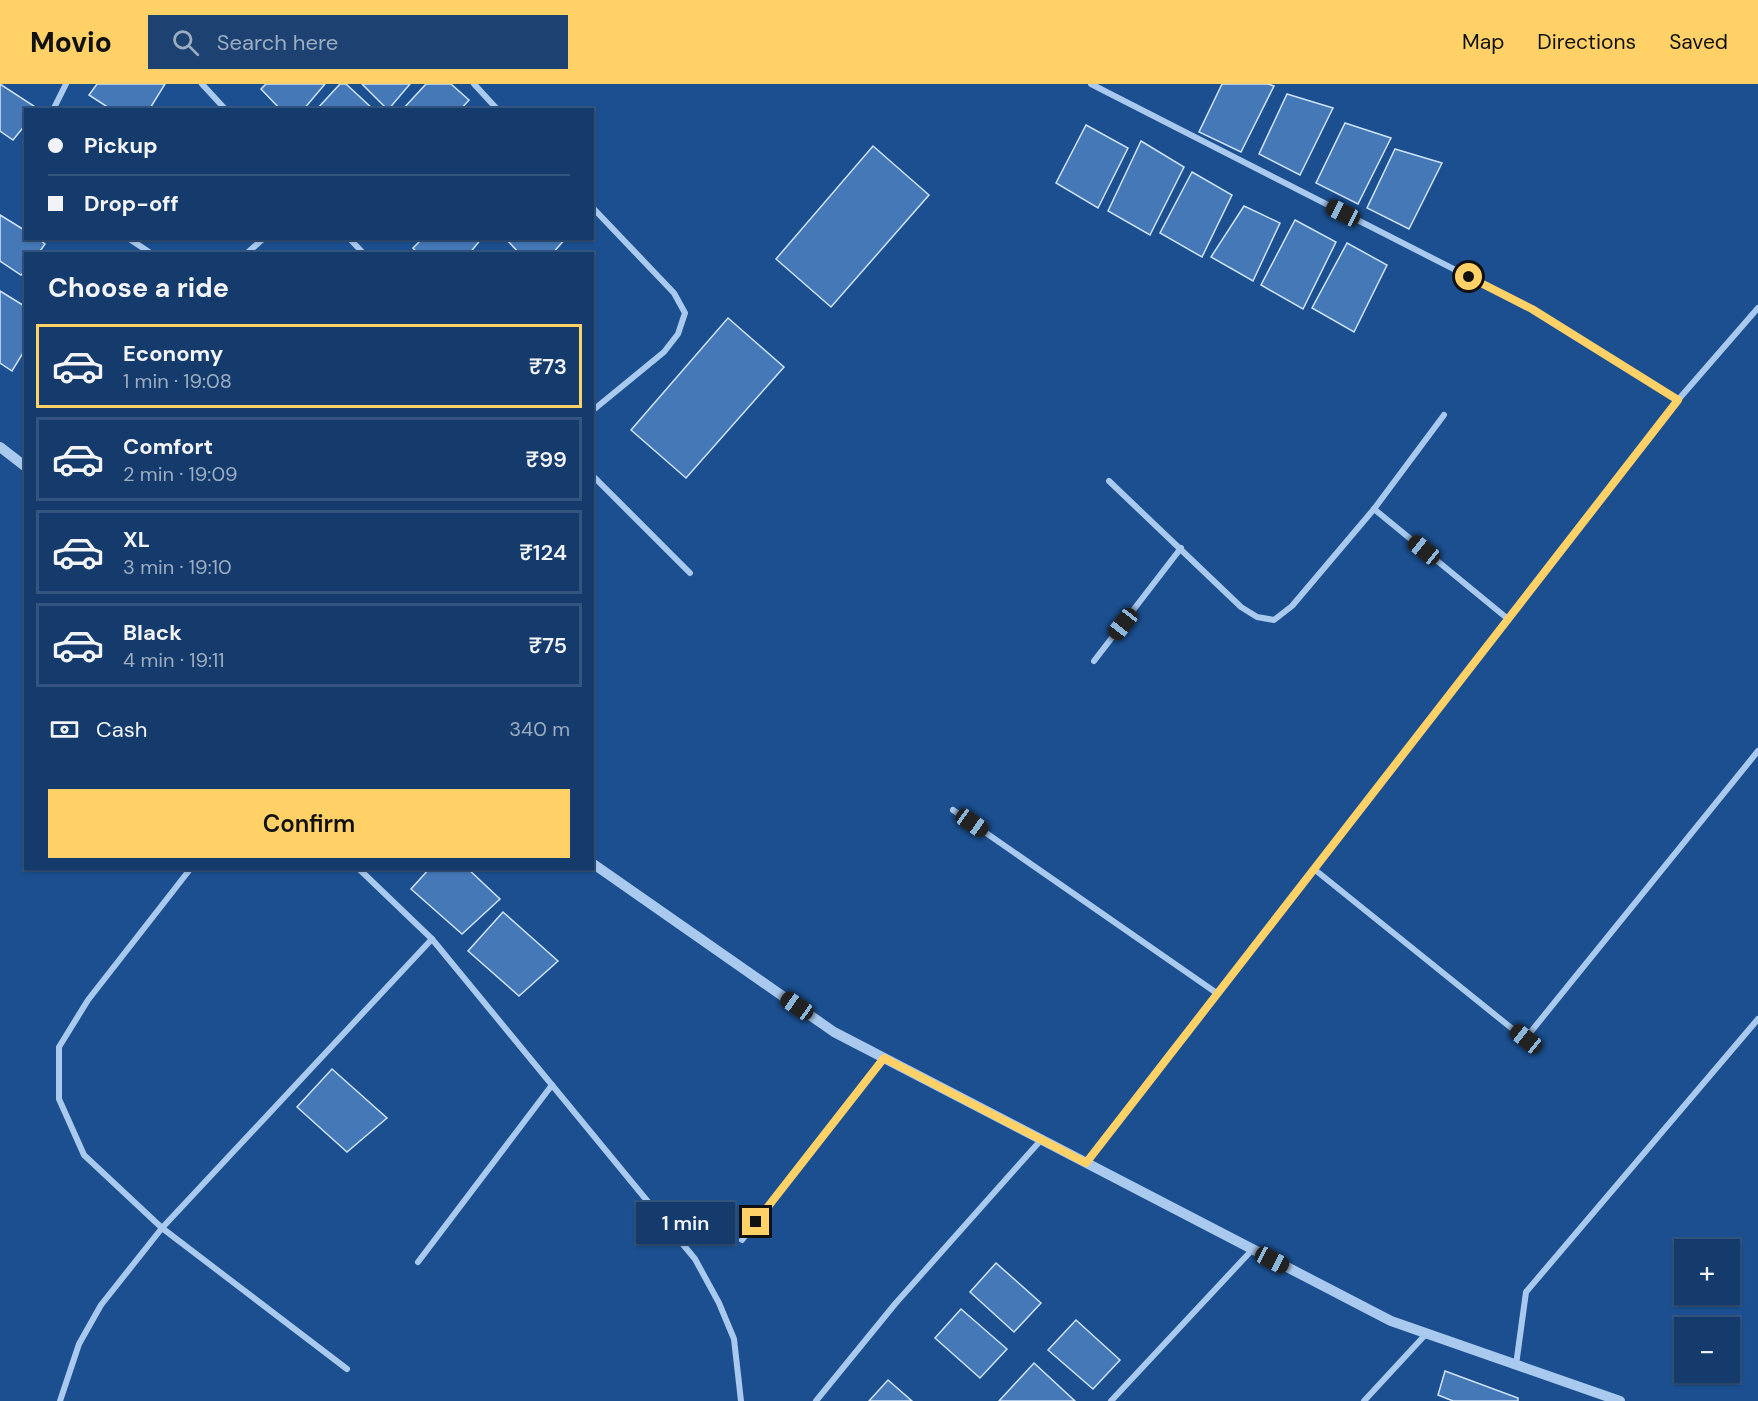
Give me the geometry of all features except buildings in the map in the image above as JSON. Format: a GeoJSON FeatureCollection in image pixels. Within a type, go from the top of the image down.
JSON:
{"type":"FeatureCollection","features":[{"type":"Feature","properties":{"kind":"street"},"geometry":{"type":"LineString","coordinates":[[54,108],[66,84]]}},
{"type":"Feature","properties":{"kind":"street"},"geometry":{"type":"LineString","coordinates":[[202,84],[224,108]]}},
{"type":"Feature","properties":{"kind":"street"},"geometry":{"type":"LineString","coordinates":[[474,84],[496,108]]}},
{"type":"Feature","properties":{"kind":"street"},"geometry":{"type":"LineString","coordinates":[[1091,84],[1532,309],[1678,400]]}},
{"type":"Feature","properties":{"kind":"street"},"geometry":{"type":"LineString","coordinates":[[594,209],[674,293],[685,313],[678,334],[664,352],[594,409]]}},
{"type":"Feature","properties":{"kind":"street"},"geometry":{"type":"LineString","coordinates":[[131,240],[149,252]]}},
{"type":"Feature","properties":{"kind":"street"},"geometry":{"type":"LineString","coordinates":[[248,252],[262,240]]}},
{"type":"Feature","properties":{"kind":"street"},"geometry":{"type":"LineString","coordinates":[[351,240],[362,252]]}},
{"type":"Feature","properties":{"kind":"street"},"geometry":{"type":"LineString","coordinates":[[1086,1163],[1678,400],[1758,308]]}},
{"type":"Feature","properties":{"kind":"street"},"geometry":{"type":"LineString","coordinates":[[1109,481],[1241,607],[1257,617],[1274,620],[1292,606],[1374,509],[1444,415]]}},
{"type":"Feature","properties":{"kind":"street"},"geometry":{"type":"LineString","coordinates":[[0,447],[24,465]]}},
{"type":"Feature","properties":{"kind":"street"},"geometry":{"type":"LineString","coordinates":[[594,477],[690,573]]}},
{"type":"Feature","properties":{"kind":"street"},"geometry":{"type":"LineString","coordinates":[[1374,509],[1508,619]]}},
{"type":"Feature","properties":{"kind":"street"},"geometry":{"type":"LineString","coordinates":[[1094,661],[1180,548]]}},
{"type":"Feature","properties":{"kind":"street"},"geometry":{"type":"LineString","coordinates":[[1314,869],[1526,1039],[1758,752]]}},
{"type":"Feature","properties":{"kind":"street"},"geometry":{"type":"LineString","coordinates":[[953,810],[1218,994]]}},
{"type":"Feature","properties":{"kind":"street"},"geometry":{"type":"LineString","coordinates":[[594,864],[834,1032],[1391,1321],[1620,1401]]}},
{"type":"Feature","properties":{"kind":"street"},"geometry":{"type":"LineString","coordinates":[[189,870],[87,1000],[58,1047],[59,1099],[84,1155],[162,1228],[347,1369]]}},
{"type":"Feature","properties":{"kind":"street"},"geometry":{"type":"LineString","coordinates":[[360,870],[432,939],[695,1259],[719,1303],[734,1339],[741,1401]]}},
{"type":"Feature","properties":{"kind":"street"},"geometry":{"type":"LineString","coordinates":[[60,1401],[79,1344],[101,1305],[162,1228],[432,939]]}},
{"type":"Feature","properties":{"kind":"street"},"geometry":{"type":"LineString","coordinates":[[1516,1365],[1526,1292],[1758,1019]]}},
{"type":"Feature","properties":{"kind":"street"},"geometry":{"type":"LineString","coordinates":[[742,1240],[884,1058]]}},
{"type":"Feature","properties":{"kind":"street"},"geometry":{"type":"LineString","coordinates":[[418,1262],[552,1085]]}},
{"type":"Feature","properties":{"kind":"street"},"geometry":{"type":"LineString","coordinates":[[816,1401],[895,1304],[1041,1140]]}},
{"type":"Feature","properties":{"kind":"street"},"geometry":{"type":"LineString","coordinates":[[1111,1401],[1252,1250]]}},
{"type":"Feature","properties":{"kind":"street"},"geometry":{"type":"LineString","coordinates":[[1364,1401],[1426,1334]]}},
{"type":"Feature","properties":{"kind":"route"},"geometry":{"type":"LineString","coordinates":[[756,1222],[884,1058],[1086,1163],[1678,400],[1532,309],[1469,277]]}}]}
